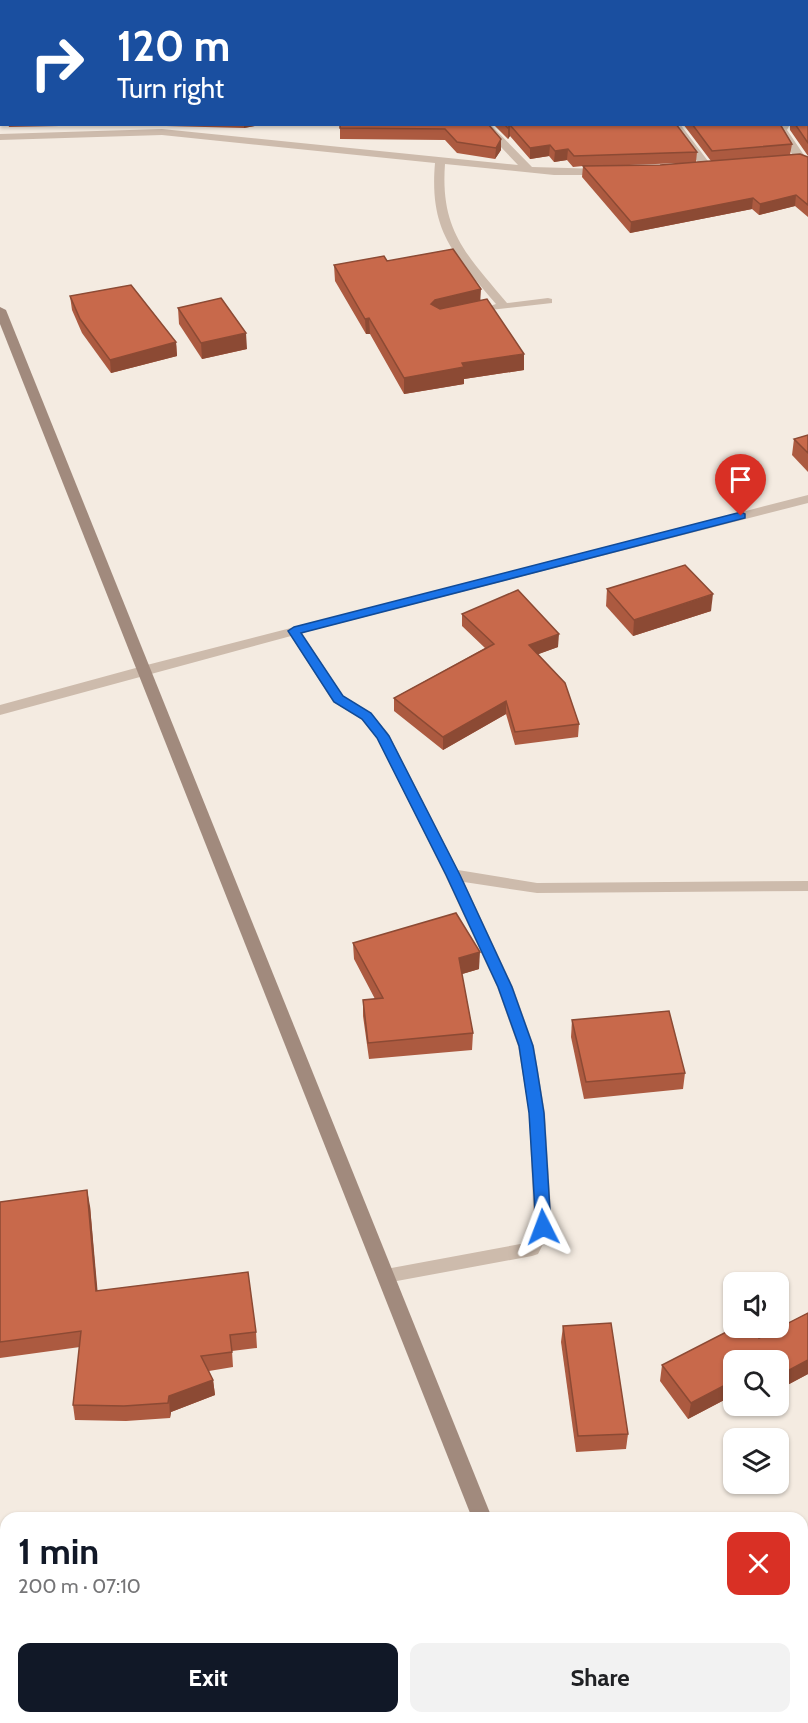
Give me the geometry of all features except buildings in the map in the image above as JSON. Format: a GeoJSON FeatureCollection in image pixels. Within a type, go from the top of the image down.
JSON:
{"type":"FeatureCollection","features":[{"type":"Feature","properties":{"kind":"street"},"geometry":{"type":"LineString","coordinates":[[486,126],[528,169]]}},
{"type":"Feature","properties":{"kind":"street"},"geometry":{"type":"LineString","coordinates":[[676,126],[711,167],[695,168]]}},
{"type":"Feature","properties":{"kind":"street"},"geometry":{"type":"LineString","coordinates":[[784,126],[783,130],[800,162]]}},
{"type":"Feature","properties":{"kind":"street"},"geometry":{"type":"LineString","coordinates":[[0,136],[162,132],[554,172],[612,172]]}},
{"type":"Feature","properties":{"kind":"street"},"geometry":{"type":"LineString","coordinates":[[440,161],[439,206],[448,230],[463,255],[502,306]]}},
{"type":"Feature","properties":{"kind":"street"},"geometry":{"type":"LineString","coordinates":[[481,311],[502,306],[548,301]]}},
{"type":"Feature","properties":{"kind":"street"},"geometry":{"type":"LineString","coordinates":[[0,310],[480,1512]]}},
{"type":"Feature","properties":{"kind":"street"},"geometry":{"type":"LineString","coordinates":[[0,710],[143,670],[808,499]]}},
{"type":"Feature","properties":{"kind":"street"},"geometry":{"type":"LineString","coordinates":[[294,631],[338,699],[366,716],[382,736],[453,875],[505,987],[526,1046],[537,1113],[543,1227],[532,1249],[386,1276]]}},
{"type":"Feature","properties":{"kind":"street"},"geometry":{"type":"LineString","coordinates":[[453,875],[537,888],[808,886]]}},
{"type":"Feature","properties":{"kind":"route"},"geometry":{"type":"LineString","coordinates":[[543,1227],[537,1113],[526,1046],[505,987],[453,875],[382,736],[366,716],[338,699],[294,631],[741,516]]}}]}
